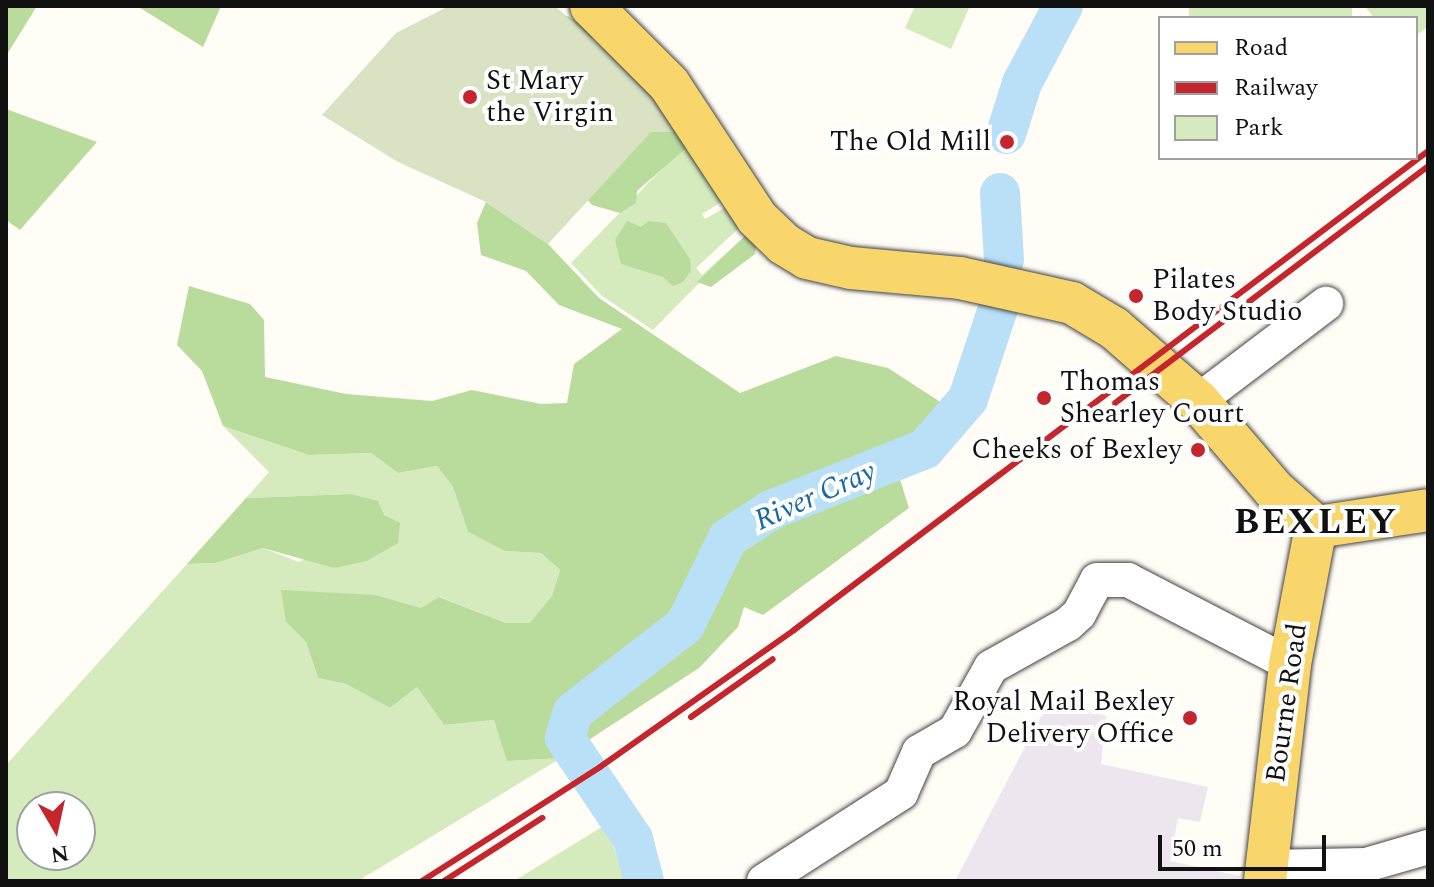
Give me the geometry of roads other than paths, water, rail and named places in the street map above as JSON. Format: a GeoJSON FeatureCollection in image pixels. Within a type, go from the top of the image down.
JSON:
{"type":"FeatureCollection","features":[{"type":"Feature","properties":{"kind":"main road"},"geometry":{"type":"LineString","coordinates":[[591,6],[669,84],[757,218],[784,244],[807,258],[851,268],[1000,284],[1072,303],[1101,320],[1198,401],[1274,490],[1316,527],[1428,510]]}},
{"type":"Feature","properties":{"kind":"main road","name":"Bourne Road"},"geometry":{"type":"LineString","coordinates":[[1266,874],[1290,664],[1316,527]]}},
{"type":"Feature","properties":{"kind":"street"},"geometry":{"type":"LineString","coordinates":[[1198,401],[1326,304]]}},
{"type":"Feature","properties":{"kind":"street"},"geometry":{"type":"LineString","coordinates":[[764,881],[901,793],[919,752],[955,731],[991,667],[1068,624],[1079,614],[1097,580],[1128,580],[1290,664]]}},
{"type":"Feature","properties":{"kind":"street"},"geometry":{"type":"LineString","coordinates":[[1266,874],[1334,874],[1428,847]]}},
{"type":"Feature","properties":{"kind":"waterway","name":"River Cray"},"geometry":{"type":"LineString","coordinates":[[1006,134],[1022,83],[1063,6]]}},
{"type":"Feature","properties":{"kind":"waterway","name":"River Cray"},"geometry":{"type":"LineString","coordinates":[[1000,193],[1004,260]]}},
{"type":"Feature","properties":{"kind":"waterway","name":"River Cray"},"geometry":{"type":"LineString","coordinates":[[644,881],[633,839],[565,738],[573,712],[685,625],[728,538],[771,510],[925,449],[968,399],[1000,302]]}},
{"type":"Feature","properties":{"kind":"railway"},"geometry":{"type":"LineString","coordinates":[[1418,159],[1428,151]]}},
{"type":"Feature","properties":{"kind":"railway"},"geometry":{"type":"LineString","coordinates":[[422,881],[600,767],[794,630],[1416,160]]}},
{"type":"Feature","properties":{"kind":"railway"},"geometry":{"type":"LineString","coordinates":[[1115,403],[1428,166]]}},
{"type":"Feature","properties":{"kind":"railway"},"geometry":{"type":"LineString","coordinates":[[691,717],[773,659]]}},
{"type":"Feature","properties":{"kind":"railway"},"geometry":{"type":"LineString","coordinates":[[444,881],[542,818]]}},
{"type":"Feature","properties":{"kind":"place","name":"St Mary the Virgin"},"geometry":{"type":"Point","coordinates":[470,97]}},
{"type":"Feature","properties":{"kind":"place","name":"The Old Mill"},"geometry":{"type":"Point","coordinates":[1007,142]}},
{"type":"Feature","properties":{"kind":"place","name":"Pilates Body Studio"},"geometry":{"type":"Point","coordinates":[1136,296]}},
{"type":"Feature","properties":{"kind":"place","name":"Thomas Shearley Court"},"geometry":{"type":"Point","coordinates":[1044,398]}},
{"type":"Feature","properties":{"kind":"place","name":"Cheeks of Bexley"},"geometry":{"type":"Point","coordinates":[1198,450]}},
{"type":"Feature","properties":{"kind":"place","name":"Royal Mail Bexley Delivery Office"},"geometry":{"type":"Point","coordinates":[1190,718]}},
{"type":"Feature","properties":{"kind":"district","name":"BEXLEY"},"geometry":{"type":"Point","coordinates":[1316,523]}}]}
